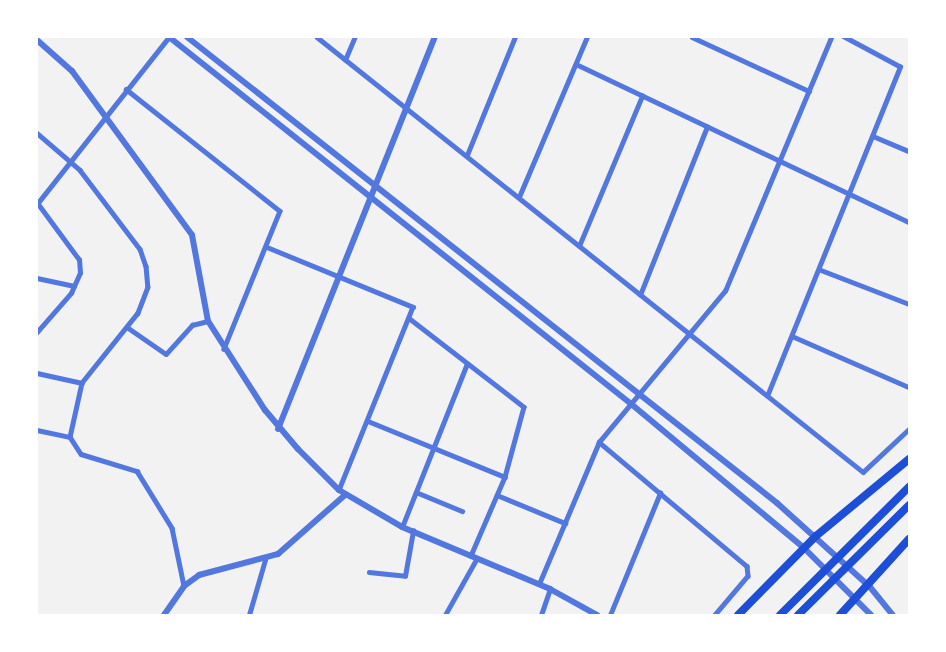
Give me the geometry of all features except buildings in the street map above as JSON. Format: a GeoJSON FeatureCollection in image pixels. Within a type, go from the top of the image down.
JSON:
{"type":"FeatureCollection","features":[{"type":"Feature","properties":{"kind":"highway"},"geometry":{"type":"LineString","coordinates":[[738,615],[816,536],[909,459]]}},
{"type":"Feature","properties":{"kind":"highway"},"geometry":{"type":"LineString","coordinates":[[780,615],[909,487]]}},
{"type":"Feature","properties":{"kind":"highway"},"geometry":{"type":"LineString","coordinates":[[798,615],[909,506]]}},
{"type":"Feature","properties":{"kind":"highway"},"geometry":{"type":"LineString","coordinates":[[840,615],[870,587],[909,539]]}},
{"type":"Feature","properties":{"kind":"street"},"geometry":{"type":"LineString","coordinates":[[37,332],[74,286],[79,260],[37,203],[170,37],[630,403],[804,548],[871,615]]}},
{"type":"Feature","properties":{"kind":"street"},"geometry":{"type":"LineString","coordinates":[[187,37],[816,536],[870,587],[893,615]]}},
{"type":"Feature","properties":{"kind":"street"},"geometry":{"type":"LineString","coordinates":[[317,37],[863,472],[909,429]]}},
{"type":"Feature","properties":{"kind":"street"},"geometry":{"type":"LineString","coordinates":[[345,60],[355,37]]}},
{"type":"Feature","properties":{"kind":"street"},"geometry":{"type":"LineString","coordinates":[[278,429],[435,37]]}},
{"type":"Feature","properties":{"kind":"street"},"geometry":{"type":"LineString","coordinates":[[467,155],[515,37]]}},
{"type":"Feature","properties":{"kind":"street"},"geometry":{"type":"LineString","coordinates":[[519,197],[587,37]]}},
{"type":"Feature","properties":{"kind":"street"},"geometry":{"type":"LineString","coordinates":[[692,37],[809,91]]}},
{"type":"Feature","properties":{"kind":"street"},"geometry":{"type":"LineString","coordinates":[[538,584],[599,442],[725,291],[831,37]]}},
{"type":"Feature","properties":{"kind":"street"},"geometry":{"type":"LineString","coordinates":[[767,396],[821,270],[900,67],[844,37]]}},
{"type":"Feature","properties":{"kind":"street"},"geometry":{"type":"LineString","coordinates":[[37,40],[72,71],[105,120],[192,235],[208,321],[224,350],[278,429],[342,492],[402,527],[551,589],[597,615]]}},
{"type":"Feature","properties":{"kind":"street"},"geometry":{"type":"LineString","coordinates":[[576,64],[781,161],[850,197],[909,222]]}},
{"type":"Feature","properties":{"kind":"street"},"geometry":{"type":"LineString","coordinates":[[126,89],[280,211],[224,350]]}},
{"type":"Feature","properties":{"kind":"street"},"geometry":{"type":"LineString","coordinates":[[579,246],[642,96]]}},
{"type":"Feature","properties":{"kind":"street"},"geometry":{"type":"LineString","coordinates":[[640,295],[707,127]]}},
{"type":"Feature","properties":{"kind":"street"},"geometry":{"type":"LineString","coordinates":[[37,133],[71,163],[143,258],[148,287],[138,313],[82,383],[70,437]]}},
{"type":"Feature","properties":{"kind":"street"},"geometry":{"type":"LineString","coordinates":[[873,136],[909,151]]}},
{"type":"Feature","properties":{"kind":"street"},"geometry":{"type":"LineString","coordinates":[[164,615],[184,586],[215,567],[265,559],[300,538],[342,492],[367,421],[409,318],[412,305],[267,247]]}},
{"type":"Feature","properties":{"kind":"street"},"geometry":{"type":"LineString","coordinates":[[821,270],[909,304]]}},
{"type":"Feature","properties":{"kind":"street"},"geometry":{"type":"LineString","coordinates":[[37,278],[74,286]]}},
{"type":"Feature","properties":{"kind":"street"},"geometry":{"type":"LineString","coordinates":[[409,318],[524,407],[505,477],[474,557],[445,615]]}},
{"type":"Feature","properties":{"kind":"street"},"geometry":{"type":"LineString","coordinates":[[127,327],[166,354],[185,330],[208,321]]}},
{"type":"Feature","properties":{"kind":"street"},"geometry":{"type":"LineString","coordinates":[[792,336],[909,387]]}},
{"type":"Feature","properties":{"kind":"street"},"geometry":{"type":"LineString","coordinates":[[402,527],[467,363]]}},
{"type":"Feature","properties":{"kind":"street"},"geometry":{"type":"LineString","coordinates":[[37,373],[82,383]]}},
{"type":"Feature","properties":{"kind":"street"},"geometry":{"type":"LineString","coordinates":[[367,421],[505,477]]}},
{"type":"Feature","properties":{"kind":"street"},"geometry":{"type":"LineString","coordinates":[[37,430],[70,437],[81,454],[137,471],[172,528],[184,586]]}},
{"type":"Feature","properties":{"kind":"street"},"geometry":{"type":"LineString","coordinates":[[599,442],[749,571],[715,615]]}},
{"type":"Feature","properties":{"kind":"street"},"geometry":{"type":"LineString","coordinates":[[416,492],[462,511]]}},
{"type":"Feature","properties":{"kind":"street"},"geometry":{"type":"LineString","coordinates":[[610,615],[660,492]]}},
{"type":"Feature","properties":{"kind":"street"},"geometry":{"type":"LineString","coordinates":[[497,495],[565,523]]}},
{"type":"Feature","properties":{"kind":"street"},"geometry":{"type":"LineString","coordinates":[[369,572],[405,576],[413,531]]}},
{"type":"Feature","properties":{"kind":"street"},"geometry":{"type":"LineString","coordinates":[[249,615],[265,559]]}},
{"type":"Feature","properties":{"kind":"street"},"geometry":{"type":"LineString","coordinates":[[541,615],[551,589]]}}]}
